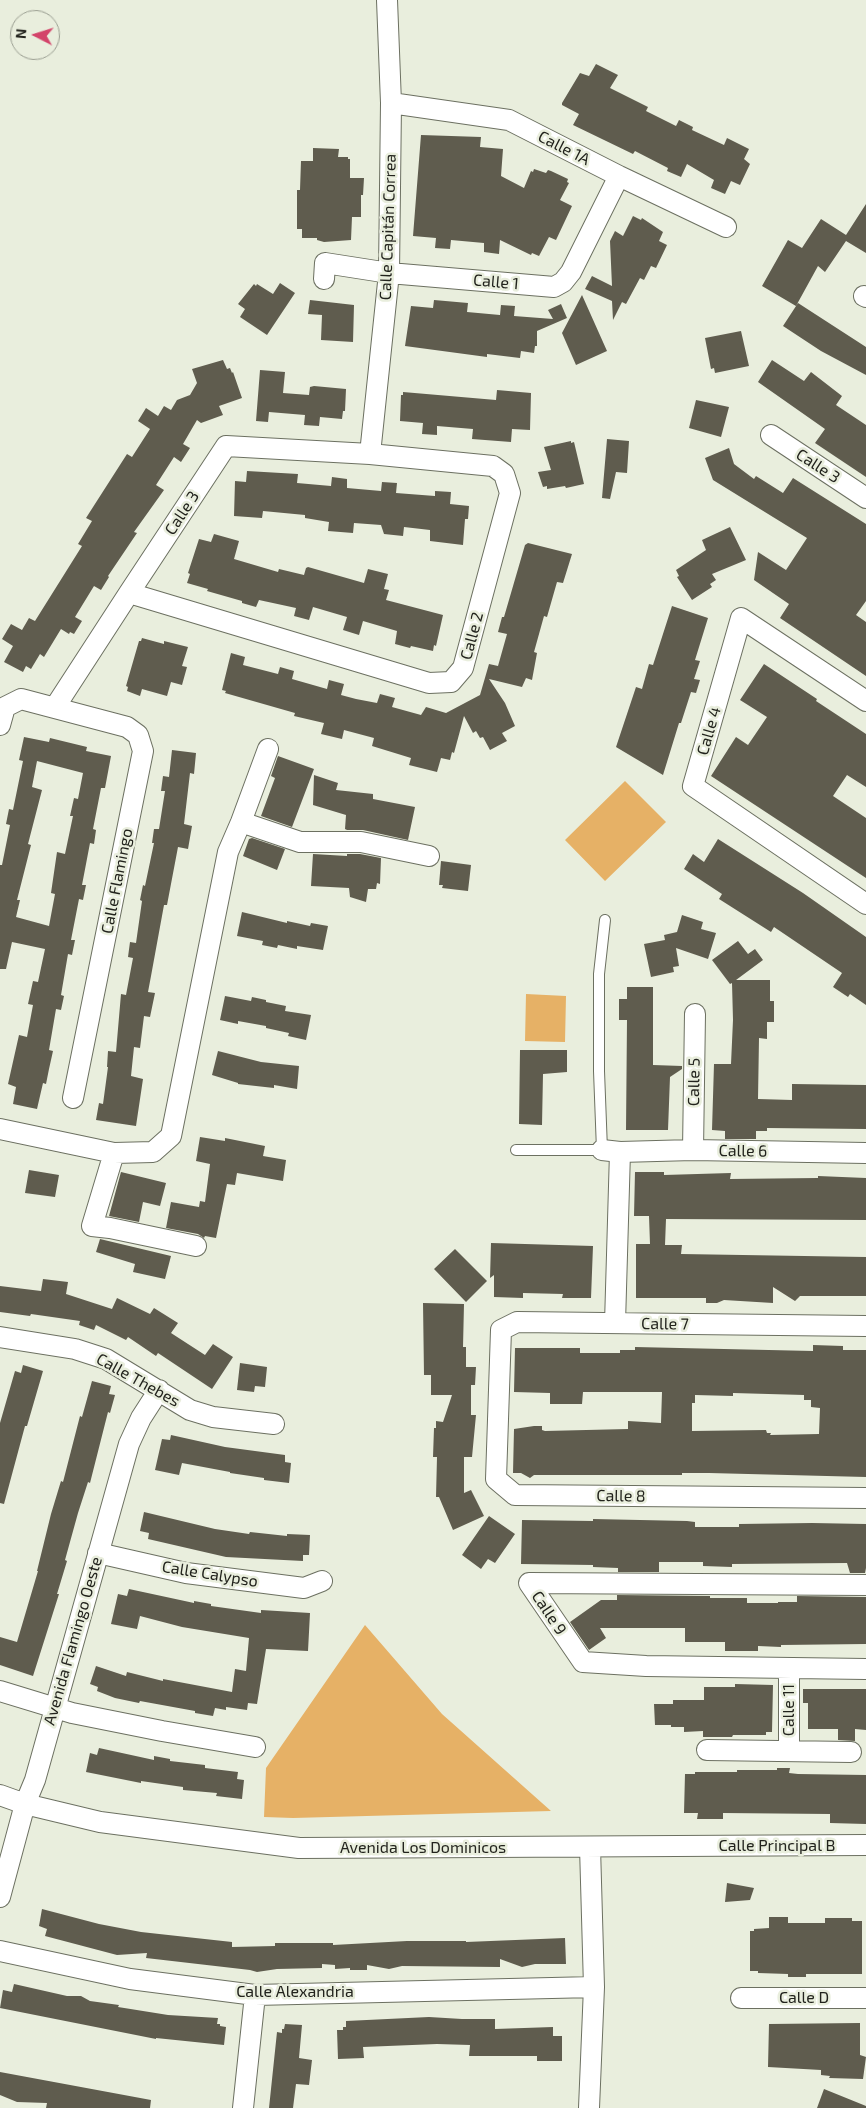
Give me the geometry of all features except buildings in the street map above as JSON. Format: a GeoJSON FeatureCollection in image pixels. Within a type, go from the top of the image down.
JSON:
{"type":"FeatureCollection","features":[{"type":"Feature","properties":{"kind":"street","name":"Calle Capitán Correa"},"geometry":{"type":"LineString","coordinates":[[373,454],[389,272],[391,103],[387,0]]}},
{"type":"Feature","properties":{"kind":"street","name":"Calle 1A"},"geometry":{"type":"LineString","coordinates":[[391,103],[509,120],[619,176],[726,227]]}},
{"type":"Feature","properties":{"kind":"street","name":"Calle 1"},"geometry":{"type":"LineString","coordinates":[[324,279],[325,263],[389,272],[554,287],[563,282],[572,272],[619,176]]}},
{"type":"Feature","properties":{"kind":"street","name":"Calle 3"},"geometry":{"type":"LineString","coordinates":[[771,435],[866,498]]}},
{"type":"Feature","properties":{"kind":"street","name":"Calle 3"},"geometry":{"type":"LineString","coordinates":[[62,709],[129,593],[226,446],[373,454]]}},
{"type":"Feature","properties":{"kind":"street","name":"Calle 2"},"geometry":{"type":"LineString","coordinates":[[129,593],[429,683],[451,682],[463,668],[510,493],[504,474],[492,466],[373,454]]}},
{"type":"Feature","properties":{"kind":"street","name":"Calle 4"},"geometry":{"type":"LineString","coordinates":[[866,701],[741,618],[693,786],[866,904]]}},
{"type":"Feature","properties":{"kind":"street","name":"Calle Flamingo"},"geometry":{"type":"LineString","coordinates":[[0,725],[5,707],[20,699],[127,727],[138,735],[143,750],[73,1098]]}},
{"type":"Feature","properties":{"kind":"street"},"geometry":{"type":"LineString","coordinates":[[0,1129],[114,1153],[153,1152],[171,1136],[228,852],[242,822],[268,749]]}},
{"type":"Feature","properties":{"kind":"street"},"geometry":{"type":"LineString","coordinates":[[242,822],[300,842],[361,842],[429,856]]}},
{"type":"Feature","properties":{"kind":"street","name":"Calle 5"},"geometry":{"type":"LineString","coordinates":[[693,1150],[695,1014]]}},
{"type":"Feature","properties":{"kind":"street","name":"Calle 6"},"geometry":{"type":"LineString","coordinates":[[611,1151],[693,1150],[866,1153]]}},
{"type":"Feature","properties":{"kind":"street"},"geometry":{"type":"LineString","coordinates":[[611,1151],[615,1323]]}},
{"type":"Feature","properties":{"kind":"street"},"geometry":{"type":"LineString","coordinates":[[114,1153],[92,1226],[196,1246]]}},
{"type":"Feature","properties":{"kind":"street","name":"Calle 7"},"geometry":{"type":"LineString","coordinates":[[500,1366],[501,1330],[517,1322],[866,1326]]}},
{"type":"Feature","properties":{"kind":"street","name":"Calle Thebes"},"geometry":{"type":"LineString","coordinates":[[0,1337],[75,1349],[106,1359],[190,1410],[213,1418],[274,1424]]}},
{"type":"Feature","properties":{"kind":"street","name":"Calle 8"},"geometry":{"type":"LineString","coordinates":[[500,1366],[496,1480],[515,1495],[866,1498]]}},
{"type":"Feature","properties":{"kind":"street","name":"Avenida Flamingo Oeste"},"geometry":{"type":"LineString","coordinates":[[0,1897],[25,1804],[35,1780],[129,1444],[141,1418],[159,1390]]}},
{"type":"Feature","properties":{"kind":"street","name":"Calle Calypso"},"geometry":{"type":"LineString","coordinates":[[98,1553],[186,1573],[304,1588],[322,1581]]}},
{"type":"Feature","properties":{"kind":"street","name":"Calle 9"},"geometry":{"type":"LineString","coordinates":[[866,1585],[529,1583],[583,1662],[646,1666],[866,1669]]}},
{"type":"Feature","properties":{"kind":"street","name":"Calle 11"},"geometry":{"type":"LineString","coordinates":[[789,1751],[790,1668]]}},
{"type":"Feature","properties":{"kind":"street"},"geometry":{"type":"LineString","coordinates":[[0,1691],[54,1708],[162,1732],[255,1747]]}},
{"type":"Feature","properties":{"kind":"street","name":"Calle 11"},"geometry":{"type":"LineString","coordinates":[[707,1750],[851,1752]]}},
{"type":"Feature","properties":{"kind":"street","name":"Avenida Los Dominicos"},"geometry":{"type":"LineString","coordinates":[[0,1796],[100,1822],[299,1848],[689,1846]]}},
{"type":"Feature","properties":{"kind":"street","name":"Calle Principal B"},"geometry":{"type":"LineString","coordinates":[[689,1846],[866,1845]]}},
{"type":"Feature","properties":{"kind":"street"},"geometry":{"type":"LineString","coordinates":[[589,2108],[594,1987],[590,1847]]}},
{"type":"Feature","properties":{"kind":"street","name":"Calle Alexandria"},"geometry":{"type":"LineString","coordinates":[[0,1951],[130,1979],[255,1994],[594,1987]]}},
{"type":"Feature","properties":{"kind":"street"},"geometry":{"type":"LineString","coordinates":[[243,2108],[255,1994]]}},
{"type":"Feature","properties":{"kind":"street","name":"Calle D"},"geometry":{"type":"LineString","coordinates":[[741,1998],[866,1998]]}},
{"type":"Feature","properties":{"kind":"lane"},"geometry":{"type":"LineString","coordinates":[[516,1150],[611,1151],[599,1072],[599,974],[605,920]]}},
{"type":"Feature","properties":{"kind":"shaded area"},"geometry":{"type":"Polygon","coordinates":[[[625,781],[666,822],[605,881],[565,840],[625,781]]]}},
{"type":"Feature","properties":{"kind":"shaded area"},"geometry":{"type":"Polygon","coordinates":[[[526,994],[566,996],[565,1042],[525,1041],[526,994]]]}},
{"type":"Feature","properties":{"kind":"shaded area"},"geometry":{"type":"Polygon","coordinates":[[[365,1625],[442,1714],[551,1811],[293,1818],[264,1817],[266,1768],[365,1625]]]}}]}
